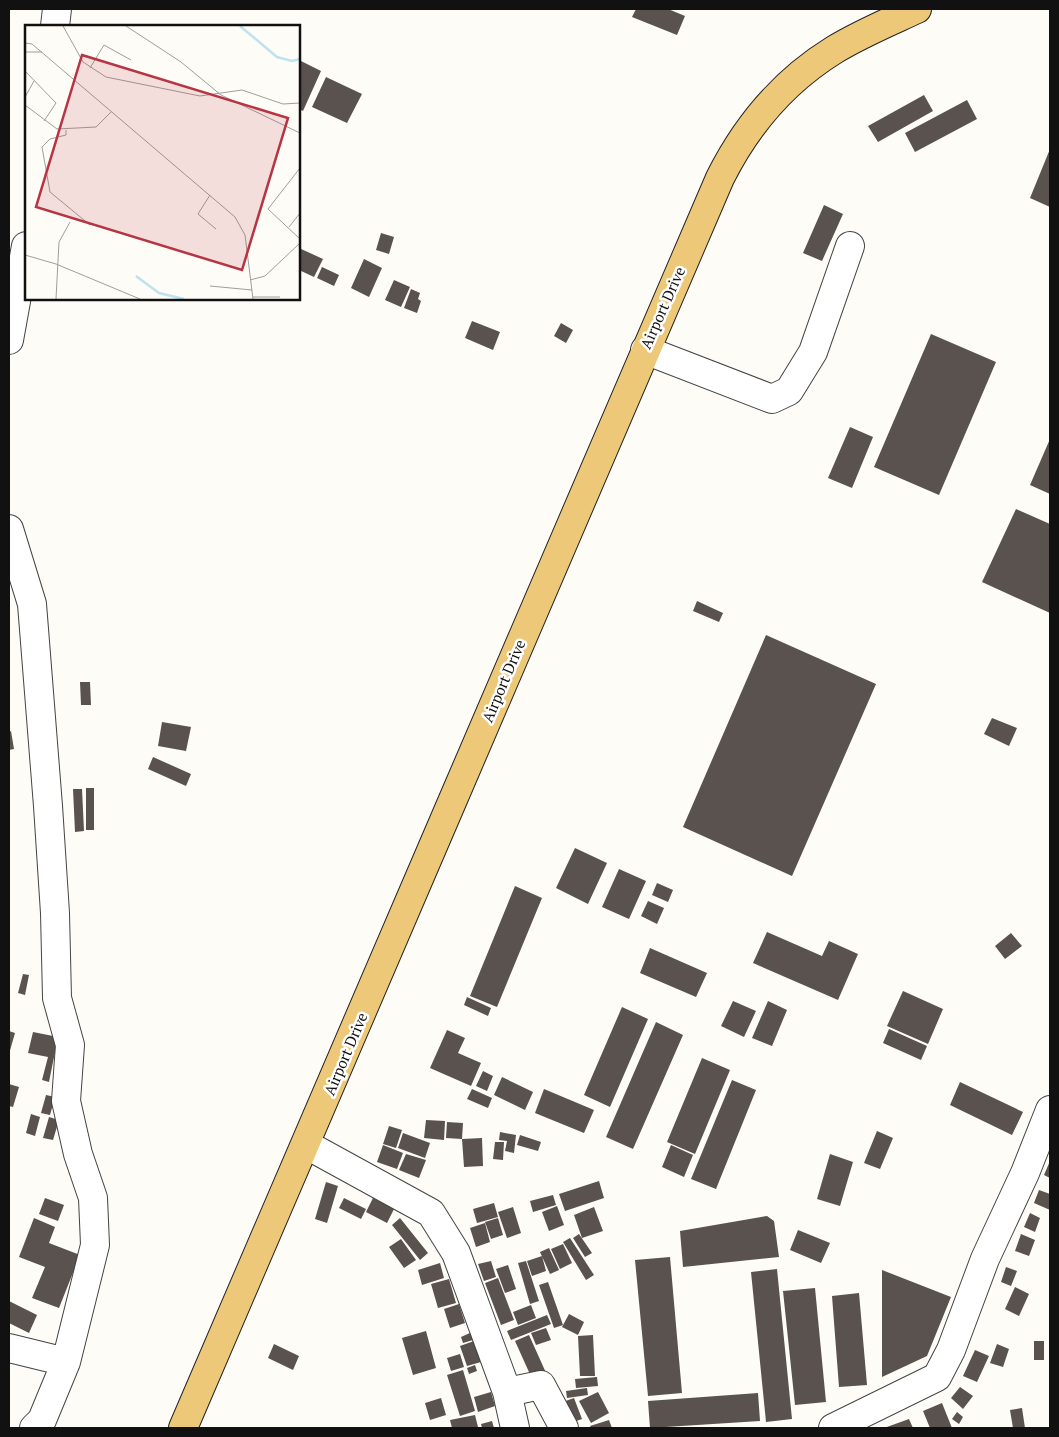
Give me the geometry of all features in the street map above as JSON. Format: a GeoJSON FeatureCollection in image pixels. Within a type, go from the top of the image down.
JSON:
{"type":"FeatureCollection","features":[{"type":"Feature","properties":{"kind":"main road","name":"Airport Drive"},"geometry":{"type":"LineString","coordinates":[[183,1428],[307,1145],[720,178],[734,151],[753,124],[782,90],[834,50],[917,9]]}},
{"type":"Feature","properties":{"kind":"street"},"geometry":{"type":"LineString","coordinates":[[55,25],[56,9]]}},
{"type":"Feature","properties":{"kind":"street"},"geometry":{"type":"LineString","coordinates":[[645,350],[772,399],[789,391],[813,352],[850,246]]}},
{"type":"Feature","properties":{"kind":"street"},"geometry":{"type":"LineString","coordinates":[[9,340],[25,252]]}},
{"type":"Feature","properties":{"kind":"street"},"geometry":{"type":"LineString","coordinates":[[9,529],[32,604],[48,806],[58,998],[70,1045],[66,1101],[78,1154],[93,1198],[95,1245],[66,1362],[42,1420],[34,1428]]}},
{"type":"Feature","properties":{"kind":"street"},"geometry":{"type":"LineString","coordinates":[[833,1428],[937,1377],[951,1350],[985,1259],[1025,1173],[1050,1110]]}},
{"type":"Feature","properties":{"kind":"street"},"geometry":{"type":"LineString","coordinates":[[307,1145],[431,1213],[456,1253],[507,1392],[515,1428]]}},
{"type":"Feature","properties":{"kind":"street"},"geometry":{"type":"LineString","coordinates":[[9,1348],[66,1362]]}},
{"type":"Feature","properties":{"kind":"street"},"geometry":{"type":"LineString","coordinates":[[507,1392],[541,1385],[564,1428]]}},
{"type":"Feature","properties":{"kind":"building"},"geometry":{"type":"Polygon","coordinates":[[[636,9],[668,9],[685,16],[677,35],[632,17],[636,9]]]}},
{"type":"Feature","properties":{"kind":"building"},"geometry":{"type":"Polygon","coordinates":[[[300,60],[321,71],[303,111],[300,110],[300,60]]]}},
{"type":"Feature","properties":{"kind":"building"},"geometry":{"type":"Polygon","coordinates":[[[326,77],[362,94],[347,123],[312,107],[326,77]]]}},
{"type":"Feature","properties":{"kind":"building"},"geometry":{"type":"Polygon","coordinates":[[[924,95],[933,111],[878,142],[868,126],[924,95]]]}},
{"type":"Feature","properties":{"kind":"building"},"geometry":{"type":"Polygon","coordinates":[[[967,100],[977,119],[915,152],[905,133],[967,100]]]}},
{"type":"Feature","properties":{"kind":"building"},"geometry":{"type":"Polygon","coordinates":[[[1050,149],[1050,207],[1030,198],[1050,149]]]}},
{"type":"Feature","properties":{"kind":"building"},"geometry":{"type":"Polygon","coordinates":[[[824,205],[843,214],[822,261],[803,253],[824,205]]]}},
{"type":"Feature","properties":{"kind":"building"},"geometry":{"type":"Polygon","coordinates":[[[381,233],[394,237],[389,254],[376,250],[381,233]]]}},
{"type":"Feature","properties":{"kind":"building"},"geometry":{"type":"Polygon","coordinates":[[[300,248],[323,259],[314,277],[300,270],[300,248]]]}},
{"type":"Feature","properties":{"kind":"building"},"geometry":{"type":"Polygon","coordinates":[[[364,259],[382,268],[369,297],[351,288],[364,259]]]}},
{"type":"Feature","properties":{"kind":"building"},"geometry":{"type":"Polygon","coordinates":[[[322,267],[339,275],[334,286],[317,278],[322,267]]]}},
{"type":"Feature","properties":{"kind":"building"},"geometry":{"type":"Polygon","coordinates":[[[394,280],[410,287],[401,307],[385,300],[394,280]]]}},
{"type":"Feature","properties":{"kind":"building"},"geometry":{"type":"Polygon","coordinates":[[[411,289],[420,293],[418,299],[421,301],[417,313],[404,308],[411,289]]]}},
{"type":"Feature","properties":{"kind":"building"},"geometry":{"type":"Polygon","coordinates":[[[472,321],[500,332],[493,350],[465,338],[472,321]]]}},
{"type":"Feature","properties":{"kind":"building"},"geometry":{"type":"Polygon","coordinates":[[[561,323],[573,330],[566,343],[554,336],[561,323]]]}},
{"type":"Feature","properties":{"kind":"building"},"geometry":{"type":"Polygon","coordinates":[[[931,334],[996,362],[939,495],[874,467],[931,334]]]}},
{"type":"Feature","properties":{"kind":"building"},"geometry":{"type":"Polygon","coordinates":[[[850,427],[873,437],[852,488],[828,478],[850,427]]]}},
{"type":"Feature","properties":{"kind":"building"},"geometry":{"type":"Polygon","coordinates":[[[1050,439],[1050,494],[1030,485],[1050,439]]]}},
{"type":"Feature","properties":{"kind":"building"},"geometry":{"type":"Polygon","coordinates":[[[1016,509],[1050,524],[1050,613],[982,582],[1016,509]]]}},
{"type":"Feature","properties":{"kind":"building"},"geometry":{"type":"Polygon","coordinates":[[[697,601],[723,613],[719,622],[693,611],[697,601]]]}},
{"type":"Feature","properties":{"kind":"building"},"geometry":{"type":"Polygon","coordinates":[[[766,635],[876,684],[792,876],[683,827],[766,635]]]}},
{"type":"Feature","properties":{"kind":"building"},"geometry":{"type":"Polygon","coordinates":[[[80,682],[90,682],[91,705],[81,705],[80,682]]]}},
{"type":"Feature","properties":{"kind":"building"},"geometry":{"type":"Polygon","coordinates":[[[992,718],[1017,728],[1009,746],[984,734],[992,718]]]}},
{"type":"Feature","properties":{"kind":"building"},"geometry":{"type":"Polygon","coordinates":[[[162,722],[191,727],[186,751],[158,746],[162,722]]]}},
{"type":"Feature","properties":{"kind":"building"},"geometry":{"type":"Polygon","coordinates":[[[11,731],[14,749],[9,750],[9,732],[11,731]]]}},
{"type":"Feature","properties":{"kind":"building"},"geometry":{"type":"Polygon","coordinates":[[[153,757],[191,774],[186,786],[148,769],[153,757]]]}},
{"type":"Feature","properties":{"kind":"building"},"geometry":{"type":"Polygon","coordinates":[[[86,788],[94,788],[94,830],[86,830],[86,788]]]}},
{"type":"Feature","properties":{"kind":"building"},"geometry":{"type":"Polygon","coordinates":[[[73,789],[82,789],[84,831],[75,832],[73,789]]]}},
{"type":"Feature","properties":{"kind":"building"},"geometry":{"type":"Polygon","coordinates":[[[575,848],[607,863],[588,904],[556,888],[575,848]]]}},
{"type":"Feature","properties":{"kind":"building"},"geometry":{"type":"Polygon","coordinates":[[[619,869],[646,881],[629,919],[602,907],[619,869]]]}},
{"type":"Feature","properties":{"kind":"building"},"geometry":{"type":"Polygon","coordinates":[[[657,883],[673,890],[668,902],[652,895],[657,883]]]}},
{"type":"Feature","properties":{"kind":"building"},"geometry":{"type":"Polygon","coordinates":[[[515,886],[542,898],[497,1007],[470,996],[515,886]]]}},
{"type":"Feature","properties":{"kind":"building"},"geometry":{"type":"Polygon","coordinates":[[[648,901],[664,908],[657,924],[641,916],[648,901]]]}},
{"type":"Feature","properties":{"kind":"building"},"geometry":{"type":"Polygon","coordinates":[[[767,932],[822,956],[829,941],[858,954],[838,1000],[753,963],[767,932]]]}},
{"type":"Feature","properties":{"kind":"building"},"geometry":{"type":"Polygon","coordinates":[[[1011,933],[1022,946],[1005,959],[995,946],[1011,933]]]}},
{"type":"Feature","properties":{"kind":"building"},"geometry":{"type":"Polygon","coordinates":[[[650,948],[707,973],[696,997],[640,973],[650,948]]]}},
{"type":"Feature","properties":{"kind":"building"},"geometry":{"type":"Polygon","coordinates":[[[23,974],[29,975],[25,995],[18,993],[23,974]]]}},
{"type":"Feature","properties":{"kind":"building"},"geometry":{"type":"Polygon","coordinates":[[[903,991],[943,1009],[928,1044],[887,1026],[903,991]]]}},
{"type":"Feature","properties":{"kind":"building"},"geometry":{"type":"Polygon","coordinates":[[[467,997],[491,1008],[488,1016],[464,1005],[467,997]]]}},
{"type":"Feature","properties":{"kind":"building"},"geometry":{"type":"Polygon","coordinates":[[[733,1001],[756,1011],[744,1037],[721,1026],[733,1001]]]}},
{"type":"Feature","properties":{"kind":"building"},"geometry":{"type":"Polygon","coordinates":[[[768,1001],[787,1010],[772,1046],[752,1038],[768,1001]]]}},
{"type":"Feature","properties":{"kind":"building"},"geometry":{"type":"Polygon","coordinates":[[[622,1007],[648,1019],[610,1107],[584,1095],[622,1007]]]}},
{"type":"Feature","properties":{"kind":"building"},"geometry":{"type":"Polygon","coordinates":[[[656,1022],[683,1035],[633,1149],[606,1137],[656,1022]]]}},
{"type":"Feature","properties":{"kind":"building"},"geometry":{"type":"Polygon","coordinates":[[[889,1029],[927,1046],[921,1060],[883,1043],[889,1029]]]}},
{"type":"Feature","properties":{"kind":"building"},"geometry":{"type":"Polygon","coordinates":[[[447,1030],[465,1038],[458,1053],[481,1063],[471,1086],[430,1068],[447,1030]]]}},
{"type":"Feature","properties":{"kind":"building"},"geometry":{"type":"Polygon","coordinates":[[[9,1031],[15,1033],[9,1054],[9,1031]]]}},
{"type":"Feature","properties":{"kind":"building"},"geometry":{"type":"Polygon","coordinates":[[[33,1032],[58,1037],[49,1082],[42,1080],[48,1057],[28,1053],[33,1032]]]}},
{"type":"Feature","properties":{"kind":"building"},"geometry":{"type":"Polygon","coordinates":[[[702,1058],[730,1070],[695,1154],[667,1142],[702,1058]]]}},
{"type":"Feature","properties":{"kind":"building"},"geometry":{"type":"Polygon","coordinates":[[[483,1071],[493,1076],[487,1091],[476,1086],[483,1071]]]}},
{"type":"Feature","properties":{"kind":"building"},"geometry":{"type":"Polygon","coordinates":[[[502,1077],[533,1092],[525,1110],[494,1095],[502,1077]]]}},
{"type":"Feature","properties":{"kind":"building"},"geometry":{"type":"Polygon","coordinates":[[[732,1080],[756,1090],[716,1189],[691,1179],[732,1080]]]}},
{"type":"Feature","properties":{"kind":"building"},"geometry":{"type":"Polygon","coordinates":[[[960,1082],[1023,1112],[1012,1135],[950,1105],[960,1082]]]}},
{"type":"Feature","properties":{"kind":"building"},"geometry":{"type":"Polygon","coordinates":[[[9,1084],[19,1087],[13,1107],[9,1106],[9,1084]]]}},
{"type":"Feature","properties":{"kind":"building"},"geometry":{"type":"Polygon","coordinates":[[[472,1089],[492,1098],[488,1108],[467,1099],[472,1089]]]}},
{"type":"Feature","properties":{"kind":"building"},"geometry":{"type":"Polygon","coordinates":[[[544,1089],[594,1110],[584,1133],[535,1113],[544,1089]]]}},
{"type":"Feature","properties":{"kind":"building"},"geometry":{"type":"Polygon","coordinates":[[[46,1095],[55,1097],[50,1115],[41,1113],[46,1095]]]}},
{"type":"Feature","properties":{"kind":"building"},"geometry":{"type":"Polygon","coordinates":[[[31,1114],[40,1117],[35,1136],[26,1133],[31,1114]]]}},
{"type":"Feature","properties":{"kind":"building"},"geometry":{"type":"Polygon","coordinates":[[[49,1117],[59,1120],[53,1140],[43,1138],[49,1117]]]}},
{"type":"Feature","properties":{"kind":"building"},"geometry":{"type":"Polygon","coordinates":[[[426,1120],[445,1121],[444,1140],[424,1138],[426,1120]]]}},
{"type":"Feature","properties":{"kind":"building"},"geometry":{"type":"Polygon","coordinates":[[[447,1122],[463,1123],[462,1139],[446,1138],[447,1122]]]}},
{"type":"Feature","properties":{"kind":"building"},"geometry":{"type":"Polygon","coordinates":[[[389,1126],[402,1130],[396,1148],[383,1144],[389,1126]]]}},
{"type":"Feature","properties":{"kind":"building"},"geometry":{"type":"Polygon","coordinates":[[[877,1131],[893,1138],[880,1169],[864,1163],[877,1131]]]}},
{"type":"Feature","properties":{"kind":"building"},"geometry":{"type":"Polygon","coordinates":[[[500,1132],[516,1135],[514,1153],[505,1151],[507,1141],[499,1140],[500,1132]]]}},
{"type":"Feature","properties":{"kind":"building"},"geometry":{"type":"Polygon","coordinates":[[[403,1133],[430,1143],[425,1158],[398,1148],[403,1133]]]}},
{"type":"Feature","properties":{"kind":"building"},"geometry":{"type":"Polygon","coordinates":[[[520,1135],[541,1142],[538,1151],[517,1145],[520,1135]]]}},
{"type":"Feature","properties":{"kind":"building"},"geometry":{"type":"Polygon","coordinates":[[[482,1138],[483,1166],[464,1167],[462,1139],[482,1138]]]}},
{"type":"Feature","properties":{"kind":"building"},"geometry":{"type":"Polygon","coordinates":[[[495,1142],[504,1142],[503,1160],[493,1159],[495,1142]]]}},
{"type":"Feature","properties":{"kind":"building"},"geometry":{"type":"Polygon","coordinates":[[[383,1145],[403,1153],[397,1169],[377,1162],[383,1145]]]}},
{"type":"Feature","properties":{"kind":"building"},"geometry":{"type":"Polygon","coordinates":[[[671,1145],[693,1155],[684,1177],[662,1167],[671,1145]]]}},
{"type":"Feature","properties":{"kind":"building"},"geometry":{"type":"Polygon","coordinates":[[[406,1154],[426,1160],[419,1178],[399,1170],[406,1154]]]}},
{"type":"Feature","properties":{"kind":"building"},"geometry":{"type":"Polygon","coordinates":[[[830,1154],[853,1162],[840,1206],[817,1199],[830,1154]]]}},
{"type":"Feature","properties":{"kind":"building"},"geometry":{"type":"Polygon","coordinates":[[[1050,1161],[1050,1178],[1044,1175],[1050,1161]]]}},
{"type":"Feature","properties":{"kind":"building"},"geometry":{"type":"Polygon","coordinates":[[[599,1181],[604,1198],[565,1211],[559,1194],[599,1181]]]}},
{"type":"Feature","properties":{"kind":"building"},"geometry":{"type":"Polygon","coordinates":[[[326,1182],[338,1186],[327,1223],[315,1219],[326,1182]]]}},
{"type":"Feature","properties":{"kind":"building"},"geometry":{"type":"Polygon","coordinates":[[[1039,1190],[1050,1194],[1050,1210],[1034,1203],[1039,1190]]]}},
{"type":"Feature","properties":{"kind":"building"},"geometry":{"type":"Polygon","coordinates":[[[553,1195],[556,1205],[533,1212],[530,1201],[553,1195]]]}},
{"type":"Feature","properties":{"kind":"building"},"geometry":{"type":"Polygon","coordinates":[[[45,1198],[64,1205],[58,1221],[39,1214],[45,1198]]]}},
{"type":"Feature","properties":{"kind":"building"},"geometry":{"type":"Polygon","coordinates":[[[344,1198],[366,1209],[361,1219],[339,1208],[344,1198]]]}},
{"type":"Feature","properties":{"kind":"building"},"geometry":{"type":"Polygon","coordinates":[[[373,1198],[394,1209],[387,1223],[366,1212],[373,1198]]]}},
{"type":"Feature","properties":{"kind":"building"},"geometry":{"type":"Polygon","coordinates":[[[494,1203],[498,1217],[477,1223],[473,1209],[494,1203]]]}},
{"type":"Feature","properties":{"kind":"building"},"geometry":{"type":"Polygon","coordinates":[[[557,1206],[564,1225],[549,1231],[542,1212],[557,1206]]]}},
{"type":"Feature","properties":{"kind":"building"},"geometry":{"type":"Polygon","coordinates":[[[513,1207],[521,1233],[507,1238],[498,1212],[513,1207]]]}},
{"type":"Feature","properties":{"kind":"building"},"geometry":{"type":"Polygon","coordinates":[[[594,1207],[603,1231],[582,1238],[574,1215],[594,1207]]]}},
{"type":"Feature","properties":{"kind":"building"},"geometry":{"type":"Polygon","coordinates":[[[1030,1213],[1040,1218],[1035,1232],[1024,1227],[1030,1213]]]}},
{"type":"Feature","properties":{"kind":"building"},"geometry":{"type":"Polygon","coordinates":[[[767,1216],[774,1221],[779,1257],[683,1267],[680,1231],[767,1216]]]}},
{"type":"Feature","properties":{"kind":"building"},"geometry":{"type":"Polygon","coordinates":[[[34,1218],[55,1227],[49,1243],[80,1255],[59,1308],[32,1298],[45,1267],[19,1257],[34,1218]]]}},
{"type":"Feature","properties":{"kind":"building"},"geometry":{"type":"Polygon","coordinates":[[[400,1218],[428,1253],[420,1260],[392,1225],[400,1218]]]}},
{"type":"Feature","properties":{"kind":"building"},"geometry":{"type":"Polygon","coordinates":[[[498,1218],[503,1235],[491,1239],[485,1222],[498,1218]]]}},
{"type":"Feature","properties":{"kind":"building"},"geometry":{"type":"Polygon","coordinates":[[[485,1223],[490,1242],[476,1247],[470,1228],[485,1223]]]}},
{"type":"Feature","properties":{"kind":"building"},"geometry":{"type":"Polygon","coordinates":[[[798,1230],[830,1243],[821,1263],[790,1250],[798,1230]]]}},
{"type":"Feature","properties":{"kind":"building"},"geometry":{"type":"Polygon","coordinates":[[[579,1234],[592,1253],[585,1257],[573,1238],[579,1234]]]}},
{"type":"Feature","properties":{"kind":"building"},"geometry":{"type":"Polygon","coordinates":[[[1021,1234],[1035,1240],[1029,1256],[1015,1251],[1021,1234]]]}},
{"type":"Feature","properties":{"kind":"building"},"geometry":{"type":"Polygon","coordinates":[[[570,1238],[594,1275],[586,1280],[563,1242],[570,1238]]]}},
{"type":"Feature","properties":{"kind":"building"},"geometry":{"type":"Polygon","coordinates":[[[401,1239],[416,1260],[404,1268],[389,1247],[401,1239]]]}},
{"type":"Feature","properties":{"kind":"building"},"geometry":{"type":"Polygon","coordinates":[[[563,1244],[572,1263],[560,1269],[551,1249],[563,1244]]]}},
{"type":"Feature","properties":{"kind":"building"},"geometry":{"type":"Polygon","coordinates":[[[549,1248],[559,1270],[550,1274],[540,1252],[549,1248]]]}},
{"type":"Feature","properties":{"kind":"building"},"geometry":{"type":"Polygon","coordinates":[[[542,1256],[546,1271],[532,1276],[527,1261],[542,1256]]]}},
{"type":"Feature","properties":{"kind":"building"},"geometry":{"type":"Polygon","coordinates":[[[670,1257],[682,1393],[648,1396],[635,1260],[670,1257]]]}},
{"type":"Feature","properties":{"kind":"building"},"geometry":{"type":"Polygon","coordinates":[[[491,1261],[496,1277],[484,1281],[478,1264],[491,1261]]]}},
{"type":"Feature","properties":{"kind":"building"},"geometry":{"type":"Polygon","coordinates":[[[526,1261],[539,1301],[530,1304],[518,1263],[526,1261]]]}},
{"type":"Feature","properties":{"kind":"building"},"geometry":{"type":"Polygon","coordinates":[[[440,1263],[444,1278],[422,1285],[418,1270],[440,1263]]]}},
{"type":"Feature","properties":{"kind":"building"},"geometry":{"type":"Polygon","coordinates":[[[508,1265],[516,1289],[505,1293],[496,1269],[508,1265]]]}},
{"type":"Feature","properties":{"kind":"building"},"geometry":{"type":"Polygon","coordinates":[[[1006,1267],[1017,1271],[1011,1286],[1001,1282],[1006,1267]]]}},
{"type":"Feature","properties":{"kind":"building"},"geometry":{"type":"Polygon","coordinates":[[[777,1269],[792,1419],[766,1422],[751,1272],[777,1269]]]}},
{"type":"Feature","properties":{"kind":"building"},"geometry":{"type":"Polygon","coordinates":[[[882,1270],[951,1297],[927,1356],[882,1377],[882,1270]]]}},
{"type":"Feature","properties":{"kind":"building"},"geometry":{"type":"Polygon","coordinates":[[[498,1278],[514,1320],[501,1325],[485,1283],[498,1278]]]}},
{"type":"Feature","properties":{"kind":"building"},"geometry":{"type":"Polygon","coordinates":[[[449,1279],[456,1303],[438,1308],[431,1284],[449,1279]]]}},
{"type":"Feature","properties":{"kind":"building"},"geometry":{"type":"Polygon","coordinates":[[[548,1282],[563,1325],[554,1328],[539,1285],[548,1282]]]}},
{"type":"Feature","properties":{"kind":"building"},"geometry":{"type":"Polygon","coordinates":[[[1015,1287],[1029,1294],[1019,1316],[1005,1309],[1015,1287]]]}},
{"type":"Feature","properties":{"kind":"building"},"geometry":{"type":"Polygon","coordinates":[[[815,1288],[826,1402],[795,1405],[783,1291],[815,1288]]]}},
{"type":"Feature","properties":{"kind":"building"},"geometry":{"type":"Polygon","coordinates":[[[859,1293],[867,1385],[839,1387],[832,1296],[859,1293]]]}},
{"type":"Feature","properties":{"kind":"building"},"geometry":{"type":"Polygon","coordinates":[[[9,1301],[37,1315],[29,1333],[9,1323],[9,1301]]]}},
{"type":"Feature","properties":{"kind":"building"},"geometry":{"type":"Polygon","coordinates":[[[459,1304],[465,1323],[450,1328],[444,1309],[459,1304]]]}},
{"type":"Feature","properties":{"kind":"building"},"geometry":{"type":"Polygon","coordinates":[[[531,1305],[536,1318],[518,1325],[513,1312],[531,1305]]]}},
{"type":"Feature","properties":{"kind":"building"},"geometry":{"type":"Polygon","coordinates":[[[569,1314],[584,1322],[578,1335],[562,1327],[569,1314]]]}},
{"type":"Feature","properties":{"kind":"building"},"geometry":{"type":"Polygon","coordinates":[[[547,1315],[551,1324],[511,1340],[507,1331],[547,1315]]]}},
{"type":"Feature","properties":{"kind":"building"},"geometry":{"type":"Polygon","coordinates":[[[546,1328],[551,1340],[536,1345],[531,1333],[546,1328]]]}},
{"type":"Feature","properties":{"kind":"building"},"geometry":{"type":"Polygon","coordinates":[[[426,1331],[436,1368],[413,1375],[402,1338],[426,1331]]]}},
{"type":"Feature","properties":{"kind":"building"},"geometry":{"type":"Polygon","coordinates":[[[470,1333],[473,1340],[463,1343],[461,1337],[470,1333]]]}},
{"type":"Feature","properties":{"kind":"building"},"geometry":{"type":"Polygon","coordinates":[[[529,1335],[547,1375],[533,1381],[515,1341],[529,1335]]]}},
{"type":"Feature","properties":{"kind":"building"},"geometry":{"type":"Polygon","coordinates":[[[593,1335],[595,1376],[580,1376],[578,1336],[593,1335]]]}},
{"type":"Feature","properties":{"kind":"building"},"geometry":{"type":"Polygon","coordinates":[[[474,1341],[481,1362],[467,1366],[460,1346],[474,1341]]]}},
{"type":"Feature","properties":{"kind":"building"},"geometry":{"type":"Polygon","coordinates":[[[1034,1341],[1044,1341],[1044,1360],[1034,1360],[1034,1341]]]}},
{"type":"Feature","properties":{"kind":"building"},"geometry":{"type":"Polygon","coordinates":[[[274,1344],[299,1356],[293,1370],[268,1358],[274,1344]]]}},
{"type":"Feature","properties":{"kind":"building"},"geometry":{"type":"Polygon","coordinates":[[[997,1344],[1009,1349],[1003,1367],[990,1363],[997,1344]]]}},
{"type":"Feature","properties":{"kind":"building"},"geometry":{"type":"Polygon","coordinates":[[[975,1350],[989,1356],[977,1382],[963,1376],[975,1350]]]}},
{"type":"Feature","properties":{"kind":"building"},"geometry":{"type":"Polygon","coordinates":[[[460,1354],[464,1367],[451,1371],[447,1358],[460,1354]]]}},
{"type":"Feature","properties":{"kind":"building"},"geometry":{"type":"Polygon","coordinates":[[[475,1365],[477,1371],[469,1374],[467,1368],[475,1365]]]}},
{"type":"Feature","properties":{"kind":"building"},"geometry":{"type":"Polygon","coordinates":[[[463,1370],[475,1411],[460,1416],[447,1375],[463,1370]]]}},
{"type":"Feature","properties":{"kind":"building"},"geometry":{"type":"Polygon","coordinates":[[[597,1377],[598,1386],[576,1388],[575,1379],[597,1377]]]}},
{"type":"Feature","properties":{"kind":"building"},"geometry":{"type":"Polygon","coordinates":[[[960,1387],[973,1396],[963,1409],[951,1398],[960,1387]]]}},
{"type":"Feature","properties":{"kind":"building"},"geometry":{"type":"Polygon","coordinates":[[[587,1388],[588,1395],[567,1398],[566,1391],[587,1388]]]}},
{"type":"Feature","properties":{"kind":"building"},"geometry":{"type":"Polygon","coordinates":[[[491,1392],[495,1406],[478,1412],[474,1397],[491,1392]]]}},
{"type":"Feature","properties":{"kind":"building"},"geometry":{"type":"Polygon","coordinates":[[[598,1392],[609,1413],[591,1423],[579,1401],[598,1392]]]}},
{"type":"Feature","properties":{"kind":"building"},"geometry":{"type":"Polygon","coordinates":[[[758,1393],[760,1421],[650,1428],[648,1401],[758,1393]]]}},
{"type":"Feature","properties":{"kind":"building"},"geometry":{"type":"Polygon","coordinates":[[[441,1398],[446,1415],[430,1420],[425,1403],[441,1398]]]}},
{"type":"Feature","properties":{"kind":"building"},"geometry":{"type":"Polygon","coordinates":[[[574,1398],[582,1419],[568,1424],[560,1403],[574,1398]]]}},
{"type":"Feature","properties":{"kind":"building"},"geometry":{"type":"Polygon","coordinates":[[[942,1403],[952,1428],[930,1428],[923,1411],[942,1403]]]}},
{"type":"Feature","properties":{"kind":"building"},"geometry":{"type":"Polygon","coordinates":[[[1022,1408],[1025,1428],[1013,1428],[1010,1410],[1022,1408]]]}},
{"type":"Feature","properties":{"kind":"building"},"geometry":{"type":"Polygon","coordinates":[[[957,1412],[963,1417],[959,1424],[952,1419],[957,1412]]]}},
{"type":"Feature","properties":{"kind":"building"},"geometry":{"type":"Polygon","coordinates":[[[475,1415],[478,1427],[452,1428],[450,1420],[475,1415]]]}},
{"type":"Feature","properties":{"kind":"building"},"geometry":{"type":"Polygon","coordinates":[[[909,1419],[913,1428],[884,1428],[909,1419]]]}},
{"type":"Feature","properties":{"kind":"building"},"geometry":{"type":"Polygon","coordinates":[[[609,1420],[612,1428],[591,1428],[590,1426],[609,1420]]]}},
{"type":"Feature","properties":{"kind":"building"},"geometry":{"type":"Polygon","coordinates":[[[492,1421],[494,1428],[482,1428],[481,1424],[492,1421]]]}}]}
